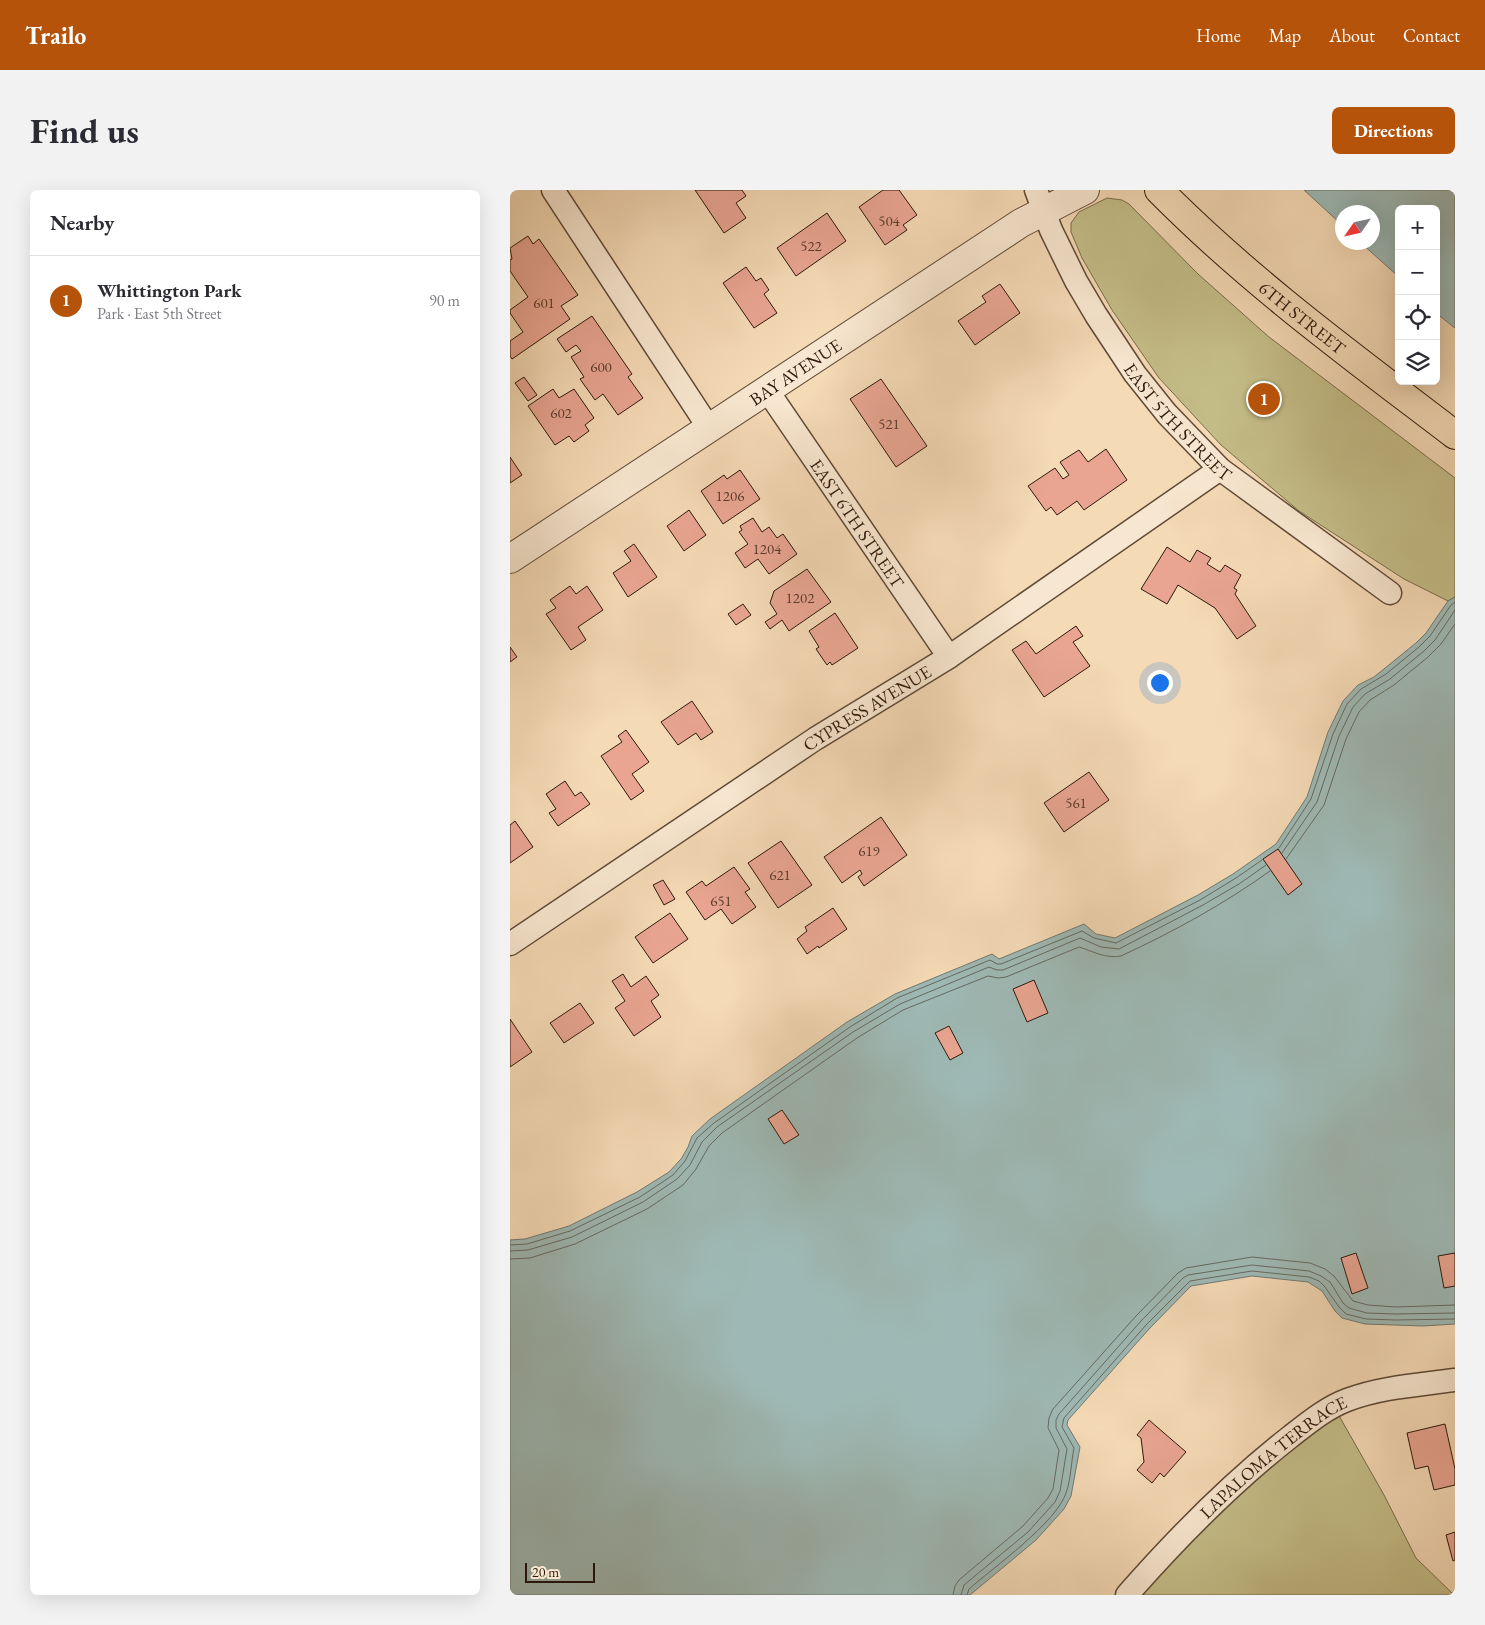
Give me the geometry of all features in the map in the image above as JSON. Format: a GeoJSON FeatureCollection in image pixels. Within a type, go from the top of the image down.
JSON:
{"type":"FeatureCollection","features":[{"type":"Feature","properties":{"kind":"main road","name":"6TH STREET"},"geometry":{"type":"LineString","coordinates":[[1159,190],[1210,240],[1267,290],[1330,341],[1455,435]]}},
{"type":"Feature","properties":{"kind":"street"},"geometry":{"type":"LineString","coordinates":[[553,190],[709,428]]}},
{"type":"Feature","properties":{"kind":"street","name":"BAY AVENUE"},"geometry":{"type":"LineString","coordinates":[[510,559],[1021,223],[1040,200],[1085,190]]}},
{"type":"Feature","properties":{"kind":"street","name":"EAST 5TH STREET"},"geometry":{"type":"LineString","coordinates":[[1040,200],[1076,281],[1107,333],[1135,374],[1167,414],[1220,469],[1390,593]]}},
{"type":"Feature","properties":{"kind":"street","name":"EAST 6TH STREET"},"geometry":{"type":"LineString","coordinates":[[767,390],[949,658]]}},
{"type":"Feature","properties":{"kind":"street","name":"CYPRESS AVENUE"},"geometry":{"type":"LineString","coordinates":[[510,944],[816,740],[949,658],[1220,469]]}},
{"type":"Feature","properties":{"kind":"street","name":"LAPALOMA TERRACE"},"geometry":{"type":"LineString","coordinates":[[1127,1595],[1181,1535],[1212,1506],[1262,1460],[1324,1412],[1346,1400],[1374,1392],[1455,1380]]}},
{"type":"Feature","properties":{"kind":"shaded area"},"geometry":{"type":"Polygon","coordinates":[[[1107,198],[1122,200],[1129,204],[1198,274],[1269,337],[1455,478],[1455,597],[1448,601],[1404,579],[1299,511],[1221,445],[1159,378],[1112,310],[1082,258],[1071,232],[1071,223],[1079,212],[1107,198]]]}},
{"type":"Feature","properties":{"kind":"shaded area"},"geometry":{"type":"Polygon","coordinates":[[[1338,1414],[1384,1495],[1416,1558],[1454,1595],[1142,1595],[1193,1539],[1247,1486],[1292,1448],[1338,1414]]]}},
{"type":"Feature","properties":{"kind":"water"},"geometry":{"type":"Polygon","coordinates":[[[1304,190],[1455,190],[1455,328],[1440,316],[1440,205],[1395,205],[1395,273],[1369,250],[1380,250],[1380,205],[1335,205],[1335,219],[1304,190]]]}},
{"type":"Feature","properties":{"kind":"water"},"geometry":{"type":"Polygon","coordinates":[[[1455,597],[1455,1324],[1423,1326],[1365,1324],[1342,1318],[1322,1291],[1308,1282],[1252,1276],[1191,1286],[1150,1328],[1068,1420],[1067,1425],[1080,1447],[1071,1496],[1064,1509],[1036,1540],[970,1595],[510,1595],[510,1240],[525,1239],[569,1226],[637,1192],[669,1172],[681,1159],[692,1136],[710,1119],[847,1022],[895,994],[992,954],[999,959],[1084,924],[1096,934],[1115,938],[1198,895],[1233,874],[1276,844],[1307,797],[1328,732],[1343,701],[1358,685],[1374,677],[1416,643],[1426,633],[1448,601],[1455,597]]]}},
{"type":"Feature","properties":{"kind":"building"},"geometry":{"type":"Polygon","coordinates":[[[695,190],[742,190],[746,196],[736,203],[746,218],[724,233],[695,190]]]}},
{"type":"Feature","properties":{"kind":"building"},"geometry":{"type":"Polygon","coordinates":[[[883,190],[899,190],[917,215],[903,225],[907,230],[885,245],[859,207],[883,190]]]}},
{"type":"Feature","properties":{"kind":"building"},"geometry":{"type":"Polygon","coordinates":[[[827,213],[846,241],[796,276],[777,248],[827,213]]]}},
{"type":"Feature","properties":{"kind":"building"},"geometry":{"type":"Polygon","coordinates":[[[528,236],[533,244],[539,239],[578,295],[561,306],[570,319],[512,359],[510,356],[510,341],[523,332],[510,313],[510,310],[528,297],[510,271],[510,260],[512,259],[510,248],[528,236]]]}},
{"type":"Feature","properties":{"kind":"building"},"geometry":{"type":"Polygon","coordinates":[[[746,267],[756,281],[761,278],[769,290],[764,294],[777,313],[754,328],[723,283],[746,267]]]}},
{"type":"Feature","properties":{"kind":"building"},"geometry":{"type":"Polygon","coordinates":[[[1000,284],[1020,313],[975,345],[958,321],[986,302],[982,296],[1000,284]]]}},
{"type":"Feature","properties":{"kind":"building"},"geometry":{"type":"Polygon","coordinates":[[[592,316],[632,374],[628,377],[643,398],[618,415],[603,394],[595,400],[580,379],[584,377],[571,357],[581,351],[576,345],[566,352],[557,339],[592,316]]]}},
{"type":"Feature","properties":{"kind":"building"},"geometry":{"type":"Polygon","coordinates":[[[524,377],[537,395],[528,401],[515,383],[524,377]]]}},
{"type":"Feature","properties":{"kind":"building"},"geometry":{"type":"Polygon","coordinates":[[[881,379],[927,446],[896,467],[850,399],[881,379]]]}},
{"type":"Feature","properties":{"kind":"building"},"geometry":{"type":"Polygon","coordinates":[[[553,389],[559,398],[574,389],[594,418],[585,425],[589,431],[574,442],[569,436],[555,445],[528,406],[553,389]]]}},
{"type":"Feature","properties":{"kind":"building"},"geometry":{"type":"Polygon","coordinates":[[[1106,449],[1127,480],[1084,510],[1077,501],[1057,515],[1051,507],[1046,511],[1028,486],[1055,468],[1063,479],[1069,475],[1060,462],[1079,450],[1088,462],[1106,449]]]}},
{"type":"Feature","properties":{"kind":"building"},"geometry":{"type":"Polygon","coordinates":[[[510,457],[522,475],[510,483],[510,457]]]}},
{"type":"Feature","properties":{"kind":"building"},"geometry":{"type":"Polygon","coordinates":[[[740,470],[760,499],[723,524],[701,491],[724,475],[727,479],[740,470]]]}},
{"type":"Feature","properties":{"kind":"building"},"geometry":{"type":"Polygon","coordinates":[[[689,510],[706,535],[684,551],[667,526],[689,510]]]}},
{"type":"Feature","properties":{"kind":"building"},"geometry":{"type":"Polygon","coordinates":[[[753,518],[762,532],[769,527],[777,538],[783,534],[797,554],[769,574],[758,559],[745,568],[735,553],[748,544],[739,532],[742,530],[740,526],[753,518]]]}},
{"type":"Feature","properties":{"kind":"building"},"geometry":{"type":"Polygon","coordinates":[[[634,544],[657,577],[628,597],[613,573],[631,561],[624,551],[634,544]]]}},
{"type":"Feature","properties":{"kind":"building"},"geometry":{"type":"Polygon","coordinates":[[[1167,547],[1190,562],[1197,550],[1211,558],[1207,564],[1220,572],[1225,565],[1241,575],[1234,588],[1237,590],[1235,594],[1256,626],[1237,639],[1215,608],[1178,585],[1167,604],[1141,589],[1167,547]]]}},
{"type":"Feature","properties":{"kind":"building"},"geometry":{"type":"Polygon","coordinates":[[[807,569],[831,602],[789,631],[782,620],[770,629],[765,622],[777,614],[770,603],[774,591],[807,569]]]}},
{"type":"Feature","properties":{"kind":"building"},"geometry":{"type":"Polygon","coordinates":[[[570,586],[576,594],[587,586],[603,610],[578,627],[586,640],[571,650],[546,614],[556,608],[550,600],[570,586]]]}},
{"type":"Feature","properties":{"kind":"building"},"geometry":{"type":"Polygon","coordinates":[[[743,604],[751,615],[736,625],[728,614],[743,604]]]}},
{"type":"Feature","properties":{"kind":"building"},"geometry":{"type":"Polygon","coordinates":[[[835,613],[858,648],[832,665],[830,662],[827,665],[816,649],[819,647],[809,631],[835,613]]]}},
{"type":"Feature","properties":{"kind":"building"},"geometry":{"type":"Polygon","coordinates":[[[1076,626],[1083,636],[1073,642],[1090,666],[1044,697],[1012,650],[1026,641],[1036,654],[1076,626]]]}},
{"type":"Feature","properties":{"kind":"building"},"geometry":{"type":"Polygon","coordinates":[[[510,647],[517,657],[510,662],[510,647]]]}},
{"type":"Feature","properties":{"kind":"building"},"geometry":{"type":"Polygon","coordinates":[[[692,701],[713,732],[701,740],[696,733],[678,745],[661,722],[692,701]]]}},
{"type":"Feature","properties":{"kind":"building"},"geometry":{"type":"Polygon","coordinates":[[[626,730],[649,762],[632,774],[644,791],[631,800],[601,756],[622,742],[618,736],[626,730]]]}},
{"type":"Feature","properties":{"kind":"building"},"geometry":{"type":"Polygon","coordinates":[[[1089,772],[1109,800],[1064,832],[1044,803],[1089,772]]]}},
{"type":"Feature","properties":{"kind":"building"},"geometry":{"type":"Polygon","coordinates":[[[565,781],[575,796],[581,792],[590,804],[558,826],[549,813],[556,809],[546,794],[565,781]]]}},
{"type":"Feature","properties":{"kind":"building"},"geometry":{"type":"Polygon","coordinates":[[[881,817],[907,855],[864,886],[858,877],[862,874],[860,870],[842,883],[824,857],[881,817]]]}},
{"type":"Feature","properties":{"kind":"building"},"geometry":{"type":"Polygon","coordinates":[[[515,821],[533,847],[510,863],[510,825],[515,821]]]}},
{"type":"Feature","properties":{"kind":"building"},"geometry":{"type":"Polygon","coordinates":[[[781,841],[812,885],[778,908],[748,863],[781,841]]]}},
{"type":"Feature","properties":{"kind":"building"},"geometry":{"type":"Polygon","coordinates":[[[1278,849],[1302,884],[1288,895],[1263,859],[1278,849]]]}},
{"type":"Feature","properties":{"kind":"building"},"geometry":{"type":"Polygon","coordinates":[[[734,867],[750,889],[745,892],[756,907],[732,924],[721,909],[705,920],[686,892],[702,881],[706,886],[734,867]]]}},
{"type":"Feature","properties":{"kind":"building"},"geometry":{"type":"Polygon","coordinates":[[[663,880],[675,899],[664,905],[653,885],[663,880]]]}},
{"type":"Feature","properties":{"kind":"building"},"geometry":{"type":"Polygon","coordinates":[[[833,908],[847,929],[807,954],[797,939],[807,931],[805,927],[833,908]]]}},
{"type":"Feature","properties":{"kind":"building"},"geometry":{"type":"Polygon","coordinates":[[[670,913],[688,939],[653,963],[635,937],[670,913]]]}},
{"type":"Feature","properties":{"kind":"building"},"geometry":{"type":"Polygon","coordinates":[[[623,974],[631,987],[646,976],[659,995],[651,1001],[661,1017],[634,1036],[615,1008],[625,1001],[612,981],[623,974]]]}},
{"type":"Feature","properties":{"kind":"building"},"geometry":{"type":"Polygon","coordinates":[[[1034,980],[1048,1013],[1027,1022],[1013,989],[1034,980]]]}},
{"type":"Feature","properties":{"kind":"building"},"geometry":{"type":"Polygon","coordinates":[[[580,1003],[594,1023],[564,1043],[550,1023],[580,1003]]]}},
{"type":"Feature","properties":{"kind":"building"},"geometry":{"type":"Polygon","coordinates":[[[510,1019],[532,1052],[510,1067],[510,1019]]]}},
{"type":"Feature","properties":{"kind":"building"},"geometry":{"type":"Polygon","coordinates":[[[949,1026],[963,1053],[950,1060],[935,1033],[949,1026]]]}},
{"type":"Feature","properties":{"kind":"building"},"geometry":{"type":"Polygon","coordinates":[[[782,1110],[799,1135],[784,1144],[768,1119],[782,1110]]]}},
{"type":"Feature","properties":{"kind":"building"},"geometry":{"type":"Polygon","coordinates":[[[1356,1253],[1368,1288],[1352,1294],[1341,1258],[1356,1253]]]}},
{"type":"Feature","properties":{"kind":"building"},"geometry":{"type":"Polygon","coordinates":[[[1455,1253],[1455,1286],[1444,1288],[1438,1256],[1455,1253]]]}},
{"type":"Feature","properties":{"kind":"building"},"geometry":{"type":"Polygon","coordinates":[[[1149,1420],[1186,1452],[1164,1477],[1160,1473],[1152,1483],[1137,1470],[1144,1462],[1141,1438],[1137,1435],[1149,1420]]]}},
{"type":"Feature","properties":{"kind":"building"},"geometry":{"type":"Polygon","coordinates":[[[1445,1424],[1455,1469],[1455,1485],[1434,1490],[1428,1466],[1415,1469],[1407,1433],[1445,1424]]]}},
{"type":"Feature","properties":{"kind":"building"},"geometry":{"type":"Polygon","coordinates":[[[1455,1532],[1455,1560],[1453,1561],[1446,1535],[1455,1532]]]}},
{"type":"Feature","properties":{"kind":"place","name":"Whittington Park"},"geometry":{"type":"Point","coordinates":[1264,399]}}]}
